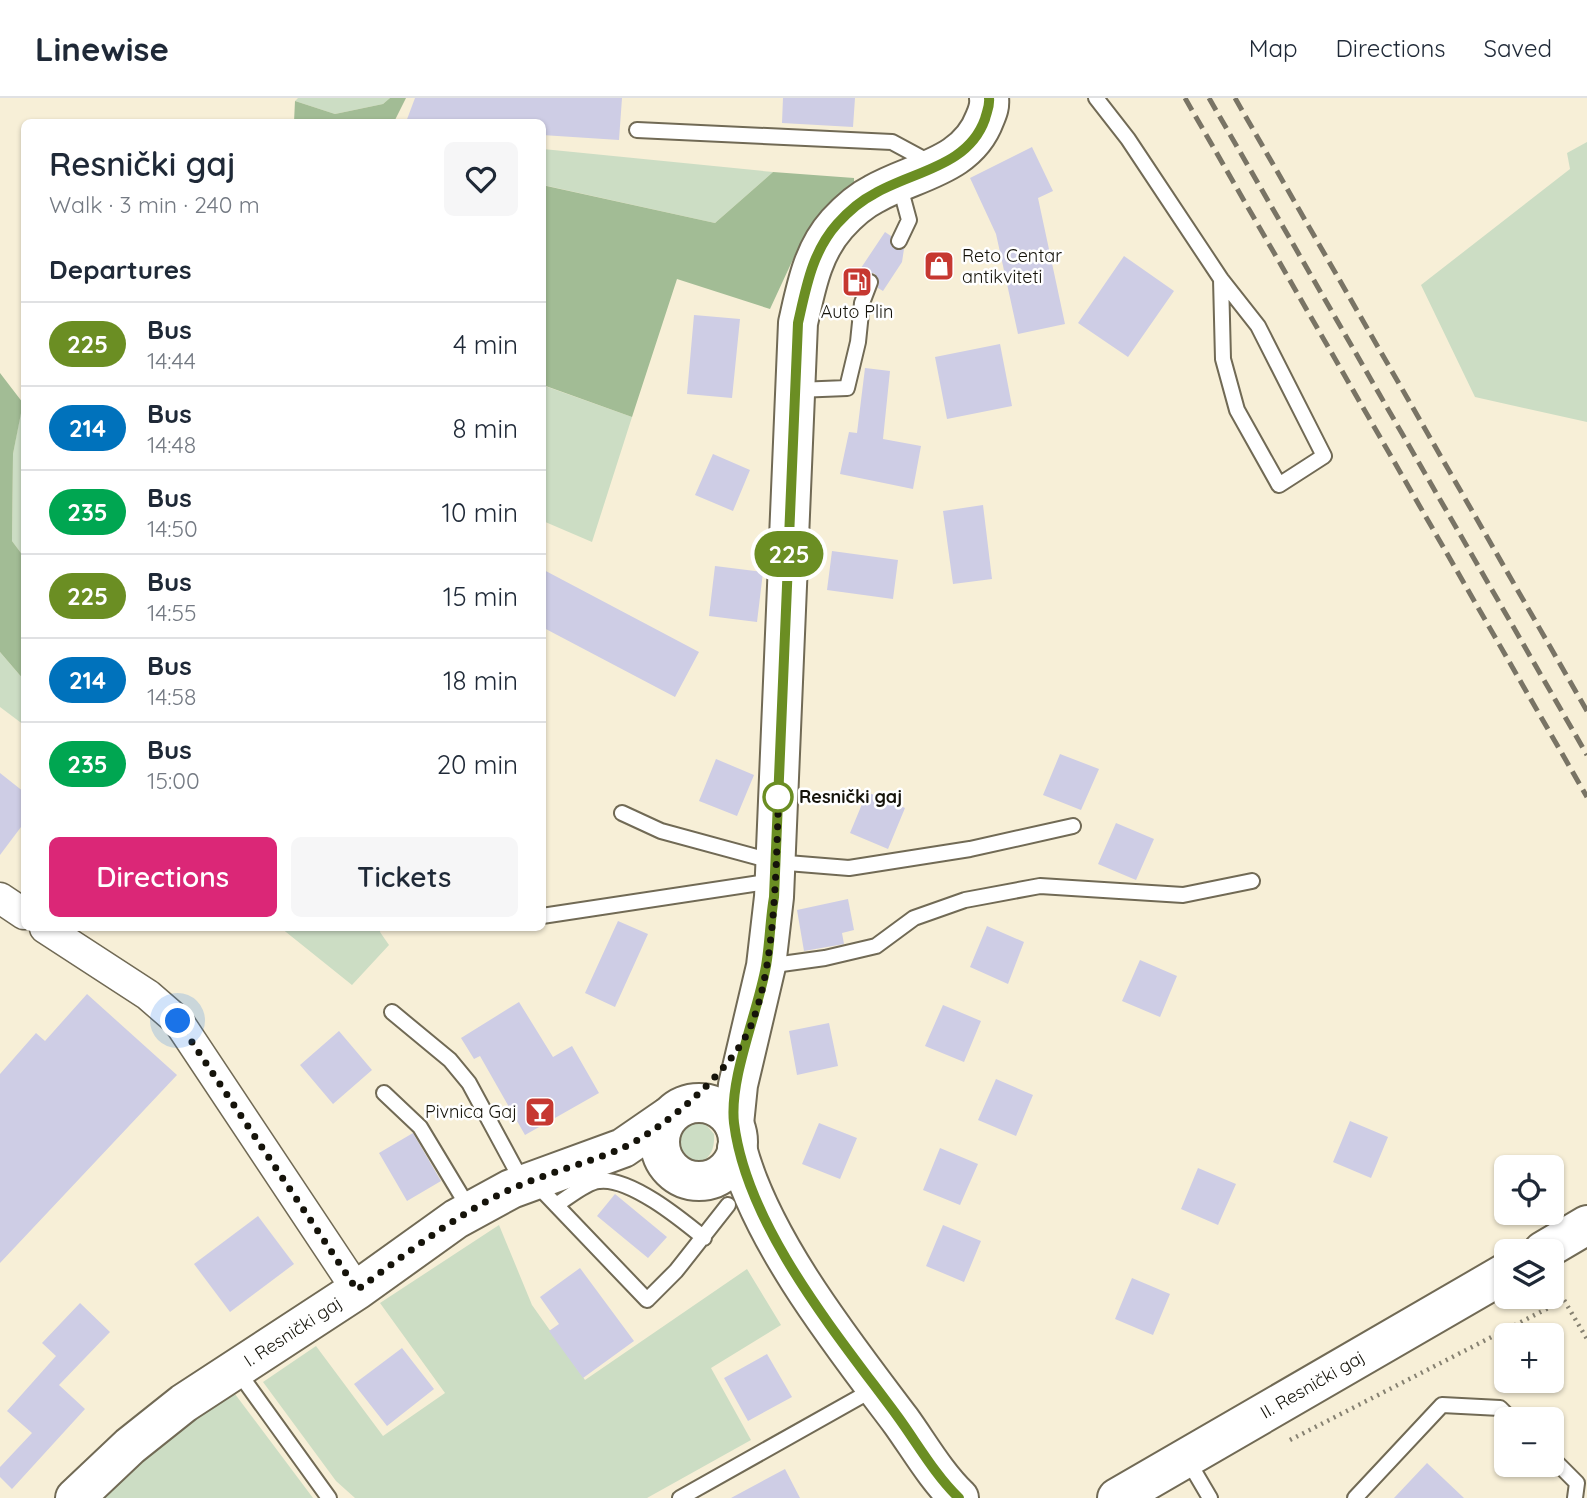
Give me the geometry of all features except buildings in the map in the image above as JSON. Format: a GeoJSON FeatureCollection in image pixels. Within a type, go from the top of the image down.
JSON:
{"type":"FeatureCollection","features":[{"type":"Feature","properties":{"kind":"street","name":"I. Resnički gaj"},"geometry":{"type":"LineString","coordinates":[[736,1136],[738,1085],[766,966],[775,871],[798,323],[809,276],[822,244],[854,207],[899,182],[938,167],[968,146],[985,114]]}},
{"type":"Feature","properties":{"kind":"street"},"geometry":{"type":"LineString","coordinates":[[0,898],[21,912]]}},
{"type":"Feature","properties":{"kind":"street"},"geometry":{"type":"LineString","coordinates":[[50,931],[148,995],[178,1021],[357,1290]]}},
{"type":"Feature","properties":{"kind":"street","name":"I. Resnički gaj"},"geometry":{"type":"LineString","coordinates":[[75,1498],[130,1446],[184,1403],[357,1290],[471,1211],[537,1190],[639,1139],[677,1111],[721,1069],[752,1024]]}},
{"type":"Feature","properties":{"kind":"street"},"geometry":{"type":"LineString","coordinates":[[795,1272],[728,1205],[665,1162],[660,1144],[663,1125],[677,1111],[696,1102],[717,1107],[736,1136],[754,1196],[795,1272],[876,1388],[959,1498]]}},
{"type":"Feature","properties":{"kind":"street"},"geometry":{"type":"LineString","coordinates":[[683,1176],[706,1180],[727,1169],[736,1136]]}},
{"type":"Feature","properties":{"kind":"street","name":"I. Resnički gaj"},"geometry":{"type":"LineString","coordinates":[[601,1157],[638,1160],[683,1176]]}},
{"type":"Feature","properties":{"kind":"street"},"geometry":{"type":"LineString","coordinates":[[1564,1239],[1587,1226]]}},
{"type":"Feature","properties":{"kind":"street","name":"II. Resnički gaj"},"geometry":{"type":"LineString","coordinates":[[1117,1498],[1494,1280]]}},
{"type":"Feature","properties":{"kind":"lane"},"geometry":{"type":"LineString","coordinates":[[1097,98],[1128,139],[1221,279],[1258,326],[1324,456],[1279,485],[1237,410],[1223,359],[1221,279]]}},
{"type":"Feature","properties":{"kind":"lane"},"geometry":{"type":"LineString","coordinates":[[637,130],[892,142],[938,167]]}},
{"type":"Feature","properties":{"kind":"lane"},"geometry":{"type":"LineString","coordinates":[[899,182],[909,220],[899,241]]}},
{"type":"Feature","properties":{"kind":"lane"},"geometry":{"type":"LineString","coordinates":[[796,390],[846,388],[858,342],[862,303],[870,282]]}},
{"type":"Feature","properties":{"kind":"lane"},"geometry":{"type":"LineString","coordinates":[[622,813],[662,831],[775,871]]}},
{"type":"Feature","properties":{"kind":"lane"},"geometry":{"type":"LineString","coordinates":[[546,915],[775,871],[849,868],[970,849],[1073,826]]}},
{"type":"Feature","properties":{"kind":"lane"},"geometry":{"type":"LineString","coordinates":[[766,966],[825,958],[876,946],[914,918],[965,900],[1040,886],[1183,895],[1252,881]]}},
{"type":"Feature","properties":{"kind":"lane"},"geometry":{"type":"LineString","coordinates":[[392,1012],[450,1060],[469,1083],[537,1190],[647,1300],[704,1238],[728,1205]]}},
{"type":"Feature","properties":{"kind":"lane"},"geometry":{"type":"LineString","coordinates":[[383,1093],[420,1127],[471,1211]]}},
{"type":"Feature","properties":{"kind":"lane"},"geometry":{"type":"LineString","coordinates":[[537,1190],[598,1181],[615,1183],[659,1202],[704,1238]]}},
{"type":"Feature","properties":{"kind":"lane"},"geometry":{"type":"LineString","coordinates":[[235,1368],[329,1498]]}},
{"type":"Feature","properties":{"kind":"lane"},"geometry":{"type":"LineString","coordinates":[[680,1498],[876,1388]]}},
{"type":"Feature","properties":{"kind":"lane"},"geometry":{"type":"LineString","coordinates":[[1356,1498],[1442,1405],[1494,1408]]}},
{"type":"Feature","properties":{"kind":"lane"},"geometry":{"type":"LineString","coordinates":[[1186,1458],[1210,1498]]}},
{"type":"Feature","properties":{"kind":"lane"},"geometry":{"type":"LineString","coordinates":[[1564,1470],[1577,1483],[1575,1498]]}},
{"type":"Feature","properties":{"kind":"path"},"geometry":{"type":"LineString","coordinates":[[1277,1447],[1563,1300],[1587,1339]]}},
{"type":"Feature","properties":{"kind":"green space"},"geometry":{"type":"Polygon","coordinates":[[[298,98],[390,98],[383,104],[335,114],[295,101],[298,98]]]}},
{"type":"Feature","properties":{"kind":"green space"},"geometry":{"type":"Polygon","coordinates":[[[390,98],[406,98],[396,119],[294,119],[295,101],[335,114],[383,104],[390,98]]]}},
{"type":"Feature","properties":{"kind":"green space"},"geometry":{"type":"Polygon","coordinates":[[[1587,142],[1587,422],[1475,397],[1421,285],[1570,169],[1567,153],[1587,142]]]}},
{"type":"Feature","properties":{"kind":"green space"},"geometry":{"type":"Polygon","coordinates":[[[546,149],[773,172],[715,223],[546,186],[546,149]]]}},
{"type":"Feature","properties":{"kind":"green space"},"geometry":{"type":"Polygon","coordinates":[[[773,172],[854,178],[854,193],[833,208],[801,242],[770,309],[677,279],[632,417],[546,386],[546,186],[715,223],[773,172]]]}},
{"type":"Feature","properties":{"kind":"green space"},"geometry":{"type":"Polygon","coordinates":[[[0,373],[21,400],[13,454],[12,541],[21,553],[21,676],[0,652],[0,373]]]}},
{"type":"Feature","properties":{"kind":"green space"},"geometry":{"type":"Polygon","coordinates":[[[546,386],[632,417],[592,542],[546,522],[546,386]]]}},
{"type":"Feature","properties":{"kind":"green space"},"geometry":{"type":"Polygon","coordinates":[[[21,411],[21,553],[12,541],[13,454],[21,411]]]}},
{"type":"Feature","properties":{"kind":"green space"},"geometry":{"type":"Polygon","coordinates":[[[0,652],[21,676],[21,723],[0,707],[0,652]]]}},
{"type":"Feature","properties":{"kind":"green space"},"geometry":{"type":"Polygon","coordinates":[[[285,931],[380,931],[389,945],[352,985],[285,931]]]}},
{"type":"Feature","properties":{"kind":"green space"},"geometry":{"type":"Polygon","coordinates":[[[690,1120],[703,1121],[714,1134],[714,1145],[710,1154],[704,1160],[693,1164],[682,1154],[678,1143],[678,1137],[690,1120]]]}},
{"type":"Feature","properties":{"kind":"green space"},"geometry":{"type":"Polygon","coordinates":[[[499,1225],[532,1305],[585,1380],[747,1269],[781,1325],[711,1368],[751,1440],[647,1498],[355,1498],[336,1481],[263,1382],[316,1346],[383,1436],[445,1393],[380,1303],[499,1225]]]}},
{"type":"Feature","properties":{"kind":"green space"},"geometry":{"type":"Polygon","coordinates":[[[232,1390],[313,1498],[99,1498],[156,1445],[232,1390]]]}},
{"type":"Feature","properties":{"kind":"railway"},"geometry":{"type":"LineString","coordinates":[[1185,98],[1587,797]]}},
{"type":"Feature","properties":{"kind":"railway"},"geometry":{"type":"LineString","coordinates":[[1209,98],[1587,755]]}},
{"type":"Feature","properties":{"kind":"railway"},"geometry":{"type":"LineString","coordinates":[[1235,98],[1587,711]]}},
{"type":"Feature","properties":{"kind":"bus line","name":"225"},"geometry":{"type":"LineString","coordinates":[[959,1498],[876,1388],[795,1272],[748,1182],[737,1148],[738,1139],[734,1124],[738,1085],[766,966],[774,897],[798,323],[809,276],[822,244],[837,223],[854,207],[873,194],[938,167],[968,146],[981,130],[990,104],[989,98]]}},
{"type":"Feature","properties":{"kind":"place","name":"Reto Centar antikviteti"},"geometry":{"type":"Point","coordinates":[939,266]}},
{"type":"Feature","properties":{"kind":"place","name":"Auto Plin"},"geometry":{"type":"Point","coordinates":[857,282]}},
{"type":"Feature","properties":{"kind":"place","name":"Resnički gaj"},"geometry":{"type":"Point","coordinates":[778,797]}},
{"type":"Feature","properties":{"kind":"place","name":"Pivnica Gaj"},"geometry":{"type":"Point","coordinates":[540,1112]}},
{"type":"Feature","properties":{"kind":"route"},"geometry":{"type":"LineString","coordinates":[[178,1021],[357,1290],[456,1219],[511,1189],[601,1157],[653,1131],[703,1089],[721,1069],[752,1024],[766,966],[774,897],[779,787],[778,797]]}}]}
